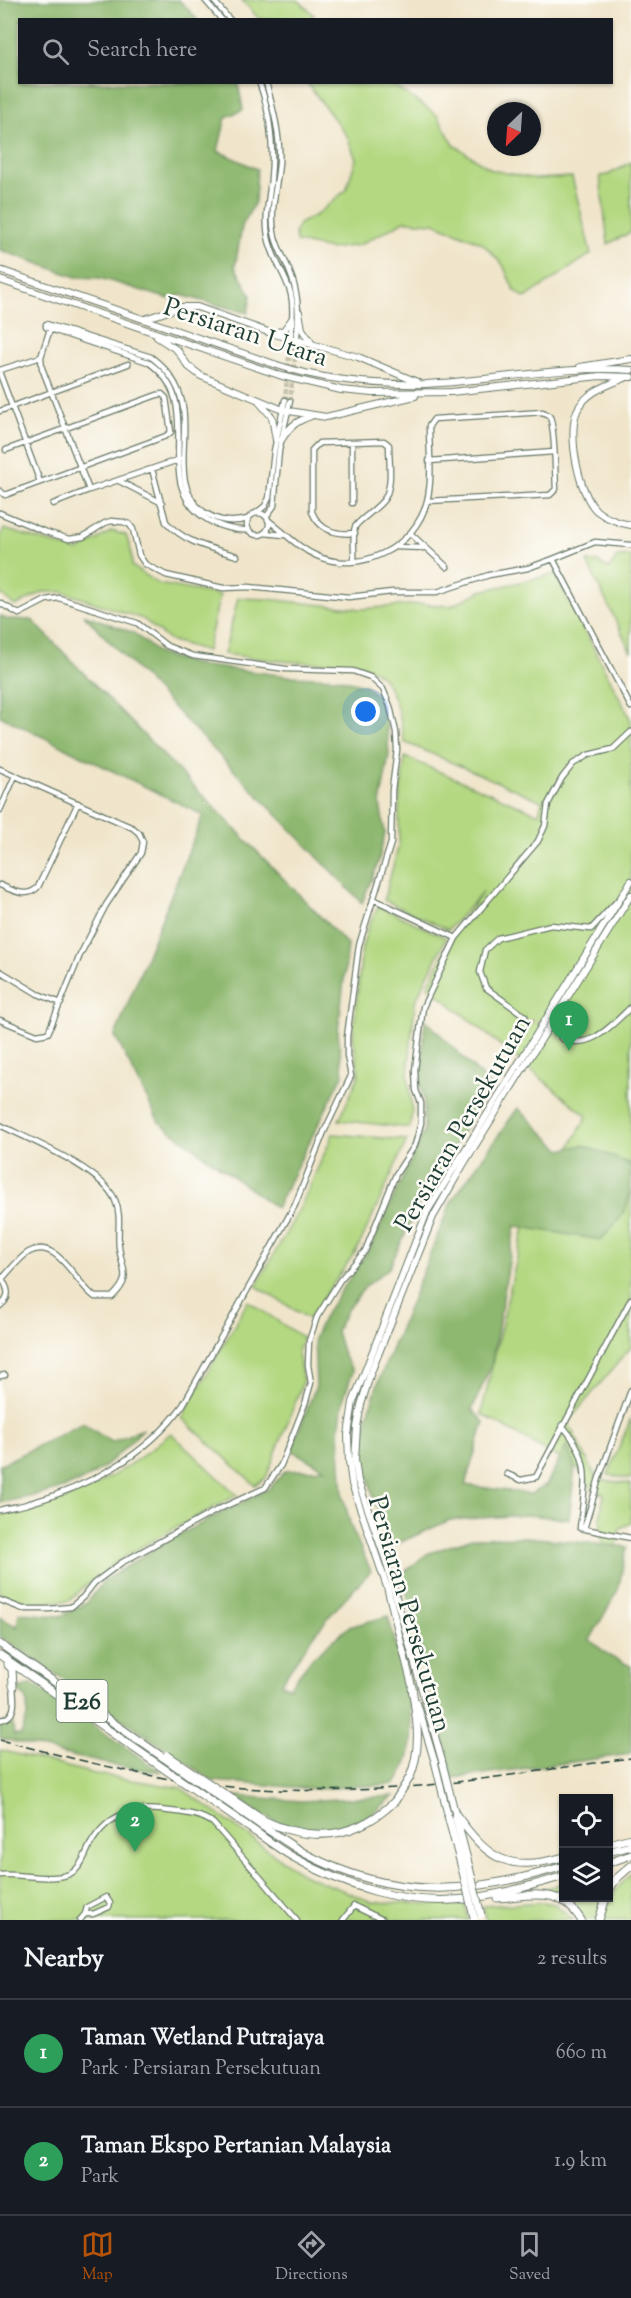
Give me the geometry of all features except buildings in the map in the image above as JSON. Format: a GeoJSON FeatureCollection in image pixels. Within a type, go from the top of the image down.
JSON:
{"type":"FeatureCollection","features":[{"type":"Feature","properties":{"kind":"highway","name":"E26"},"geometry":{"type":"LineString","coordinates":[[0,1644],[140,1741],[166,1756],[298,1850],[330,1866],[410,1887],[447,1890],[508,1882],[559,1867]]}},
{"type":"Feature","properties":{"kind":"highway"},"geometry":{"type":"LineString","coordinates":[[0,1655],[12,1669],[13,1686]]}},
{"type":"Feature","properties":{"kind":"highway","name":"E26"},"geometry":{"type":"LineString","coordinates":[[0,1655],[292,1857],[357,1886],[408,1898],[464,1899],[506,1893],[559,1877]]}},
{"type":"Feature","properties":{"kind":"highway"},"geometry":{"type":"LineString","coordinates":[[13,1686],[21,1677],[41,1684]]}},
{"type":"Feature","properties":{"kind":"highway"},"geometry":{"type":"LineString","coordinates":[[261,1822],[299,1833],[322,1836],[361,1825],[382,1812],[394,1801],[410,1777],[417,1758],[419,1734],[412,1688]]}},
{"type":"Feature","properties":{"kind":"highway"},"geometry":{"type":"LineString","coordinates":[[451,1814],[486,1852],[503,1860],[536,1864],[559,1858]]}},
{"type":"Feature","properties":{"kind":"highway"},"geometry":{"type":"LineString","coordinates":[[451,1814],[478,1918]]}},
{"type":"Feature","properties":{"kind":"highway"},"geometry":{"type":"LineString","coordinates":[[613,1843],[631,1838]]}},
{"type":"Feature","properties":{"kind":"highway"},"geometry":{"type":"LineString","coordinates":[[613,1851],[631,1845]]}},
{"type":"Feature","properties":{"kind":"highway"},"geometry":{"type":"LineString","coordinates":[[613,1862],[631,1855]]}},
{"type":"Feature","properties":{"kind":"highway"},"geometry":{"type":"LineString","coordinates":[[613,1885],[631,1866]]}},
{"type":"Feature","properties":{"kind":"highway"},"geometry":{"type":"LineString","coordinates":[[464,1899],[544,1894],[566,1903],[581,1920]]}},
{"type":"Feature","properties":{"kind":"highway"},"geometry":{"type":"LineString","coordinates":[[599,1920],[605,1902]]}},
{"type":"Feature","properties":{"kind":"main road","name":"Persiaran Utara"},"geometry":{"type":"LineString","coordinates":[[0,270],[303,374],[340,381],[426,384],[558,370],[630,374]]}},
{"type":"Feature","properties":{"kind":"main road","name":"Persiaran Utara"},"geometry":{"type":"LineString","coordinates":[[0,280],[282,376],[321,386],[372,393],[451,392],[630,374]]}},
{"type":"Feature","properties":{"kind":"main road"},"geometry":{"type":"LineString","coordinates":[[144,319],[188,306],[197,307],[293,343],[312,344],[358,357],[402,377],[426,384]]}},
{"type":"Feature","properties":{"kind":"main road"},"geometry":{"type":"LineString","coordinates":[[299,312],[302,329],[312,344]]}},
{"type":"Feature","properties":{"kind":"main road"},"geometry":{"type":"LineString","coordinates":[[271,333],[284,330],[292,319]]}},
{"type":"Feature","properties":{"kind":"main road"},"geometry":{"type":"LineString","coordinates":[[144,329],[169,343],[188,366],[201,376],[258,402],[286,411],[312,416],[336,416],[399,398],[451,392]]}},
{"type":"Feature","properties":{"kind":"main road"},"geometry":{"type":"LineString","coordinates":[[558,370],[631,359]]}},
{"type":"Feature","properties":{"kind":"main road"},"geometry":{"type":"LineString","coordinates":[[630,374],[587,397],[577,410],[572,431],[585,490],[596,510],[614,521],[631,525]]}},
{"type":"Feature","properties":{"kind":"main road"},"geometry":{"type":"LineString","coordinates":[[258,402],[272,417],[279,439],[299,420],[312,416]]}},
{"type":"Feature","properties":{"kind":"main road","name":"Persiaran Persekutuan"},"geometry":{"type":"LineString","coordinates":[[374,1537],[355,1496],[349,1461],[348,1435],[353,1402],[361,1378],[427,1212],[631,881]]}},
{"type":"Feature","properties":{"kind":"main road","name":"Persiaran Persekutuan"},"geometry":{"type":"LineString","coordinates":[[451,1814],[390,1587],[361,1491],[355,1460],[357,1427],[370,1375],[434,1217],[463,1165],[631,895]]}},
{"type":"Feature","properties":{"kind":"main road","name":"Persiaran Persekutuan"},"geometry":{"type":"LineString","coordinates":[[390,1587],[412,1688],[438,1762]]}},
{"type":"Feature","properties":{"kind":"street"},"geometry":{"type":"LineString","coordinates":[[205,0],[220,18]]}},
{"type":"Feature","properties":{"kind":"street"},"geometry":{"type":"LineString","coordinates":[[213,0],[228,18]]}},
{"type":"Feature","properties":{"kind":"street"},"geometry":{"type":"LineString","coordinates":[[259,84],[272,140],[268,236],[291,293],[293,343]]}},
{"type":"Feature","properties":{"kind":"street"},"geometry":{"type":"LineString","coordinates":[[266,84],[278,140],[279,161],[272,216],[274,232],[278,249],[289,269],[298,294],[299,312],[293,343]]}},
{"type":"Feature","properties":{"kind":"street"},"geometry":{"type":"LineString","coordinates":[[89,490],[42,368],[41,357],[50,329],[148,362],[160,371],[178,402],[181,488],[195,510],[210,522],[219,525],[240,531],[249,530],[258,535],[275,533],[289,538]]}},
{"type":"Feature","properties":{"kind":"street"},"geometry":{"type":"LineString","coordinates":[[40,482],[0,372],[41,357]]}},
{"type":"Feature","properties":{"kind":"street"},"geometry":{"type":"LineString","coordinates":[[0,411],[128,364]]}},
{"type":"Feature","properties":{"kind":"street"},"geometry":{"type":"LineString","coordinates":[[0,491],[5,495],[8,494],[170,434],[170,414],[166,398],[162,394],[157,395],[6,450]]}},
{"type":"Feature","properties":{"kind":"street"},"geometry":{"type":"LineString","coordinates":[[181,459],[186,484],[199,508],[223,521],[248,519],[265,506],[269,498],[288,400]]}},
{"type":"Feature","properties":{"kind":"street"},"geometry":{"type":"LineString","coordinates":[[256,513],[316,555],[331,560],[354,561],[382,555],[410,533],[422,515],[427,501],[429,426],[434,419],[543,412],[548,414],[551,419],[554,453],[554,493],[427,501]]}},
{"type":"Feature","properties":{"kind":"street"},"geometry":{"type":"LineString","coordinates":[[264,533],[269,526],[267,519],[274,506],[279,439]]}},
{"type":"Feature","properties":{"kind":"street"},"geometry":{"type":"LineString","coordinates":[[354,561],[357,523],[370,515],[386,496],[389,446],[384,441],[319,443],[313,447],[311,454],[312,512],[321,525],[331,532],[355,533]]}},
{"type":"Feature","properties":{"kind":"street"},"geometry":{"type":"LineString","coordinates":[[352,442],[352,503]]}},
{"type":"Feature","properties":{"kind":"street"},"geometry":{"type":"LineString","coordinates":[[429,460],[554,453]]}},
{"type":"Feature","properties":{"kind":"street"},"geometry":{"type":"LineString","coordinates":[[52,504],[181,459]]}},
{"type":"Feature","properties":{"kind":"street"},"geometry":{"type":"LineString","coordinates":[[152,469],[166,522],[199,545],[237,556]]}},
{"type":"Feature","properties":{"kind":"street"},"geometry":{"type":"LineString","coordinates":[[118,480],[162,503]]}},
{"type":"Feature","properties":{"kind":"street"},"geometry":{"type":"LineString","coordinates":[[0,513],[69,539],[83,537],[111,520],[129,524],[133,530],[139,555],[145,564],[166,575],[223,588],[249,586],[349,597],[392,592],[436,592],[489,575],[528,568],[587,544],[603,542],[631,545]]}},
{"type":"Feature","properties":{"kind":"street"},"geometry":{"type":"LineString","coordinates":[[248,519],[249,530]]}},
{"type":"Feature","properties":{"kind":"street"},"geometry":{"type":"LineString","coordinates":[[410,533],[447,567]]}},
{"type":"Feature","properties":{"kind":"street"},"geometry":{"type":"LineString","coordinates":[[396,546],[425,548]]}},
{"type":"Feature","properties":{"kind":"street"},"geometry":{"type":"LineString","coordinates":[[553,559],[631,707]]}},
{"type":"Feature","properties":{"kind":"street"},"geometry":{"type":"LineString","coordinates":[[0,603],[19,614],[46,600],[59,598],[137,623],[158,641],[193,656],[286,669],[352,671],[370,677],[388,697],[397,741],[392,790],[391,843],[359,945],[347,1037],[347,1056],[351,1076],[324,1132],[295,1205],[183,1405],[168,1426],[106,1473],[63,1492],[25,1505],[0,1510]]}},
{"type":"Feature","properties":{"kind":"street"},"geometry":{"type":"LineString","coordinates":[[0,1600],[23,1608],[49,1609],[71,1606],[83,1597],[94,1583],[121,1563],[217,1510],[265,1488],[276,1473],[294,1436],[312,1383],[308,1365],[309,1341],[318,1317],[340,1281],[364,1251],[396,1174],[415,1145],[421,1123],[421,1103],[416,1090],[415,1070],[421,1015],[456,938],[538,841],[545,825],[548,804],[558,784],[573,764],[588,755],[613,749],[631,732]]}},
{"type":"Feature","properties":{"kind":"street"},"geometry":{"type":"LineString","coordinates":[[0,769],[133,828],[139,833],[143,842],[141,853],[106,905],[80,955],[51,1030],[45,1035],[37,1035],[0,1020]]}},
{"type":"Feature","properties":{"kind":"street"},"geometry":{"type":"LineString","coordinates":[[0,810],[15,776]]}},
{"type":"Feature","properties":{"kind":"street"},"geometry":{"type":"LineString","coordinates":[[0,885],[23,894],[34,892],[38,888],[78,803]]}},
{"type":"Feature","properties":{"kind":"street"},"geometry":{"type":"LineString","coordinates":[[525,1016],[486,988],[480,972],[482,957],[489,946],[498,938],[555,924],[591,929],[621,897]]}},
{"type":"Feature","properties":{"kind":"street"},"geometry":{"type":"LineString","coordinates":[[373,899],[456,938]]}},
{"type":"Feature","properties":{"kind":"street"},"geometry":{"type":"LineString","coordinates":[[0,971],[38,994],[61,1004]]}},
{"type":"Feature","properties":{"kind":"street"},"geometry":{"type":"LineString","coordinates":[[561,1038],[573,1042],[595,1038],[631,1007]]}},
{"type":"Feature","properties":{"kind":"street"},"geometry":{"type":"LineString","coordinates":[[0,1125],[58,1153],[110,1191],[116,1201],[119,1247],[126,1274],[121,1288],[112,1297],[95,1297],[83,1287],[64,1260],[47,1251],[36,1250],[25,1256],[1,1277],[8,1288],[8,1293],[5,1302],[0,1306]]}},
{"type":"Feature","properties":{"kind":"street"},"geometry":{"type":"LineString","coordinates":[[507,1474],[521,1480],[536,1477],[631,1299]]}},
{"type":"Feature","properties":{"kind":"street"},"geometry":{"type":"LineString","coordinates":[[584,1529],[599,1478],[631,1390]]}},
{"type":"Feature","properties":{"kind":"street"},"geometry":{"type":"LineString","coordinates":[[562,1425],[576,1441],[583,1457],[585,1477],[580,1528],[631,1538]]}},
{"type":"Feature","properties":{"kind":"street"},"geometry":{"type":"LineString","coordinates":[[0,1720],[10,1716],[14,1709],[13,1686]]}},
{"type":"Feature","properties":{"kind":"street"},"geometry":{"type":"LineString","coordinates":[[0,1875],[68,1875],[78,1868],[92,1841],[102,1829],[117,1817],[140,1809],[160,1809],[202,1817],[213,1823],[297,1920]]}},
{"type":"Feature","properties":{"kind":"street"},"geometry":{"type":"LineString","coordinates":[[80,1920],[87,1907],[106,1897],[110,1903],[109,1907],[93,1914],[85,1914]]}},
{"type":"Feature","properties":{"kind":"street"},"geometry":{"type":"LineString","coordinates":[[343,1920],[352,1907],[356,1906],[383,1920]]}},
{"type":"Feature","properties":{"kind":"green space"},"geometry":{"type":"Polygon","coordinates":[[[0,0],[179,0],[196,18],[18,18],[18,84],[238,84],[243,110],[226,117],[218,151],[257,169],[255,202],[242,226],[235,267],[251,295],[248,313],[181,295],[169,299],[100,278],[76,277],[0,250],[0,0]]]}},
{"type":"Feature","properties":{"kind":"green space"},"geometry":{"type":"Polygon","coordinates":[[[242,0],[298,0],[314,15],[310,18],[258,18],[242,0]]]}},
{"type":"Feature","properties":{"kind":"green space"},"geometry":{"type":"Polygon","coordinates":[[[308,84],[391,84],[437,115],[454,145],[492,170],[536,179],[572,177],[591,254],[525,298],[514,290],[503,265],[482,243],[434,223],[405,221],[359,245],[330,249],[296,242],[295,232],[299,224],[316,215],[346,190],[356,159],[347,136],[308,84]]]}},
{"type":"Feature","properties":{"kind":"green space"},"geometry":{"type":"Polygon","coordinates":[[[631,162],[631,232],[608,244],[600,176],[608,175],[631,162]]]}},
{"type":"Feature","properties":{"kind":"green space"},"geometry":{"type":"Polygon","coordinates":[[[4,529],[78,551],[112,531],[126,535],[131,550],[132,566],[159,584],[220,595],[207,651],[169,640],[143,619],[63,592],[43,592],[15,606],[0,593],[0,536],[4,529]]]}},
{"type":"Feature","properties":{"kind":"green space"},"geometry":{"type":"Polygon","coordinates":[[[631,556],[631,652],[587,562],[598,562],[609,569],[617,557],[631,556]]]}},
{"type":"Feature","properties":{"kind":"green space"},"geometry":{"type":"Polygon","coordinates":[[[555,574],[631,720],[631,1347],[568,1422],[597,1479],[631,1484],[631,1523],[620,1528],[608,1595],[544,1659],[594,1592],[602,1541],[600,1517],[604,1494],[594,1491],[577,1468],[481,1414],[523,1232],[587,1116],[428,986],[454,932],[483,892],[448,930],[384,900],[399,844],[399,804],[405,757],[539,814],[542,801],[404,742],[399,714],[392,693],[375,671],[358,665],[260,659],[224,654],[238,598],[362,609],[420,604],[451,606],[481,591],[555,574]]]}},
{"type":"Feature","properties":{"kind":"green space"},"geometry":{"type":"Polygon","coordinates":[[[83,614],[134,633],[159,654],[197,665],[288,676],[337,678],[365,685],[378,697],[387,727],[389,755],[380,804],[385,833],[378,863],[362,903],[83,614]]]}},
{"type":"Feature","properties":{"kind":"green space"},"geometry":{"type":"Polygon","coordinates":[[[0,615],[6,619],[32,620],[348,945],[338,1032],[343,1075],[276,1208],[159,1122],[115,1036],[203,815],[0,716],[0,615]]]}},
{"type":"Feature","properties":{"kind":"green space"},"geometry":{"type":"Polygon","coordinates":[[[379,906],[446,938],[415,1002],[408,1074],[412,1112],[410,1128],[339,1120],[359,1075],[353,1037],[362,947],[369,924],[379,906]]]}},
{"type":"Feature","properties":{"kind":"green space"},"geometry":{"type":"Polygon","coordinates":[[[425,1019],[491,1086],[423,1197],[389,1268],[366,1286],[348,1308],[336,1331],[343,1355],[353,1371],[343,1400],[339,1432],[343,1496],[351,1527],[371,1571],[322,1625],[281,1684],[289,1687],[313,1657],[349,1627],[388,1616],[405,1680],[412,1726],[405,1768],[394,1784],[317,1789],[213,1781],[0,1636],[0,1617],[17,1627],[19,1613],[61,1616],[87,1603],[104,1581],[165,1542],[270,1488],[285,1471],[325,1469],[291,1450],[316,1386],[314,1339],[324,1316],[370,1248],[424,1132],[424,1099],[420,1084],[425,1019]]]}},
{"type":"Feature","properties":{"kind":"green space"},"geometry":{"type":"Polygon","coordinates":[[[518,1108],[561,1150],[583,1145],[631,1164],[629,1198],[623,1214],[601,1240],[515,1226],[492,1363],[472,1410],[484,1422],[465,1485],[531,1494],[546,1485],[567,1445],[575,1467],[569,1519],[527,1515],[450,1520],[392,1546],[374,1500],[364,1459],[366,1421],[378,1383],[451,1202],[518,1108]]]}},
{"type":"Feature","properties":{"kind":"green space"},"geometry":{"type":"Polygon","coordinates":[[[333,1134],[407,1140],[358,1248],[309,1319],[256,1286],[300,1208],[333,1134]]]}},
{"type":"Feature","properties":{"kind":"green space"},"geometry":{"type":"Polygon","coordinates":[[[248,1301],[303,1338],[298,1352],[303,1382],[266,1478],[255,1485],[182,1418],[248,1301]]]}},
{"type":"Feature","properties":{"kind":"green space"},"geometry":{"type":"Polygon","coordinates":[[[631,1418],[631,1479],[608,1475],[631,1418]]]}},
{"type":"Feature","properties":{"kind":"green space"},"geometry":{"type":"Polygon","coordinates":[[[83,1423],[111,1442],[143,1429],[120,1453],[83,1480],[48,1492],[0,1503],[0,1465],[83,1423]]]}},
{"type":"Feature","properties":{"kind":"green space"},"geometry":{"type":"Polygon","coordinates":[[[171,1433],[237,1495],[128,1555],[87,1584],[69,1601],[26,1603],[0,1594],[0,1515],[59,1501],[90,1488],[132,1463],[171,1433]]]}},
{"type":"Feature","properties":{"kind":"green space"},"geometry":{"type":"Polygon","coordinates":[[[526,1537],[627,1547],[618,1590],[590,1640],[611,1657],[631,1666],[631,1754],[453,1778],[402,1574],[427,1554],[472,1538],[526,1537]]]}},
{"type":"Feature","properties":{"kind":"green space"},"geometry":{"type":"Polygon","coordinates":[[[32,1684],[162,1772],[101,1762],[0,1738],[0,1725],[12,1719],[14,1735],[21,1735],[28,1714],[26,1698],[17,1690],[32,1684]]]}},
{"type":"Feature","properties":{"kind":"green space"},"geometry":{"type":"Polygon","coordinates":[[[0,1750],[95,1774],[181,1788],[302,1874],[372,1902],[465,1905],[469,1920],[0,1920],[0,1750]]]}},
{"type":"Feature","properties":{"kind":"green space"},"geometry":{"type":"Polygon","coordinates":[[[235,1796],[302,1801],[394,1796],[374,1813],[360,1821],[337,1828],[313,1830],[277,1822],[258,1813],[235,1796]]]}},
{"type":"Feature","properties":{"kind":"green space"},"geometry":{"type":"Polygon","coordinates":[[[631,1874],[631,1920],[603,1920],[610,1902],[613,1902],[613,1895],[631,1874]]]}},
{"type":"Feature","properties":{"kind":"green space"},"geometry":{"type":"Polygon","coordinates":[[[559,1884],[559,1898],[538,1891],[559,1884]]]}},
{"type":"Feature","properties":{"kind":"green space"},"geometry":{"type":"Polygon","coordinates":[[[543,1902],[555,1904],[573,1920],[486,1920],[483,1906],[543,1902]]]}},
{"type":"Feature","properties":{"kind":"green space"},"geometry":{"type":"Polygon","coordinates":[[[568,1902],[601,1902],[596,1920],[585,1920],[576,1908],[568,1902]]]}},
{"type":"Feature","properties":{"kind":"tunnel"},"geometry":{"type":"LineString","coordinates":[[285,400],[290,346]]}},
{"type":"Feature","properties":{"kind":"tunnel"},"geometry":{"type":"LineString","coordinates":[[290,401],[296,347]]}},
{"type":"Feature","properties":{"kind":"tunnel"},"geometry":{"type":"LineString","coordinates":[[525,1016],[561,1038]]}},
{"type":"Feature","properties":{"kind":"railway"},"geometry":{"type":"LineString","coordinates":[[0,1740],[164,1778],[210,1785],[304,1791],[420,1786],[631,1758]]}},
{"type":"Feature","properties":{"kind":"place","name":"Taman Wetland Putrajaya"},"geometry":{"type":"Point","coordinates":[569,1051]}},
{"type":"Feature","properties":{"kind":"place","name":"Taman Ekspo Pertanian Malaysia"},"geometry":{"type":"Point","coordinates":[135,1852]}}]}
